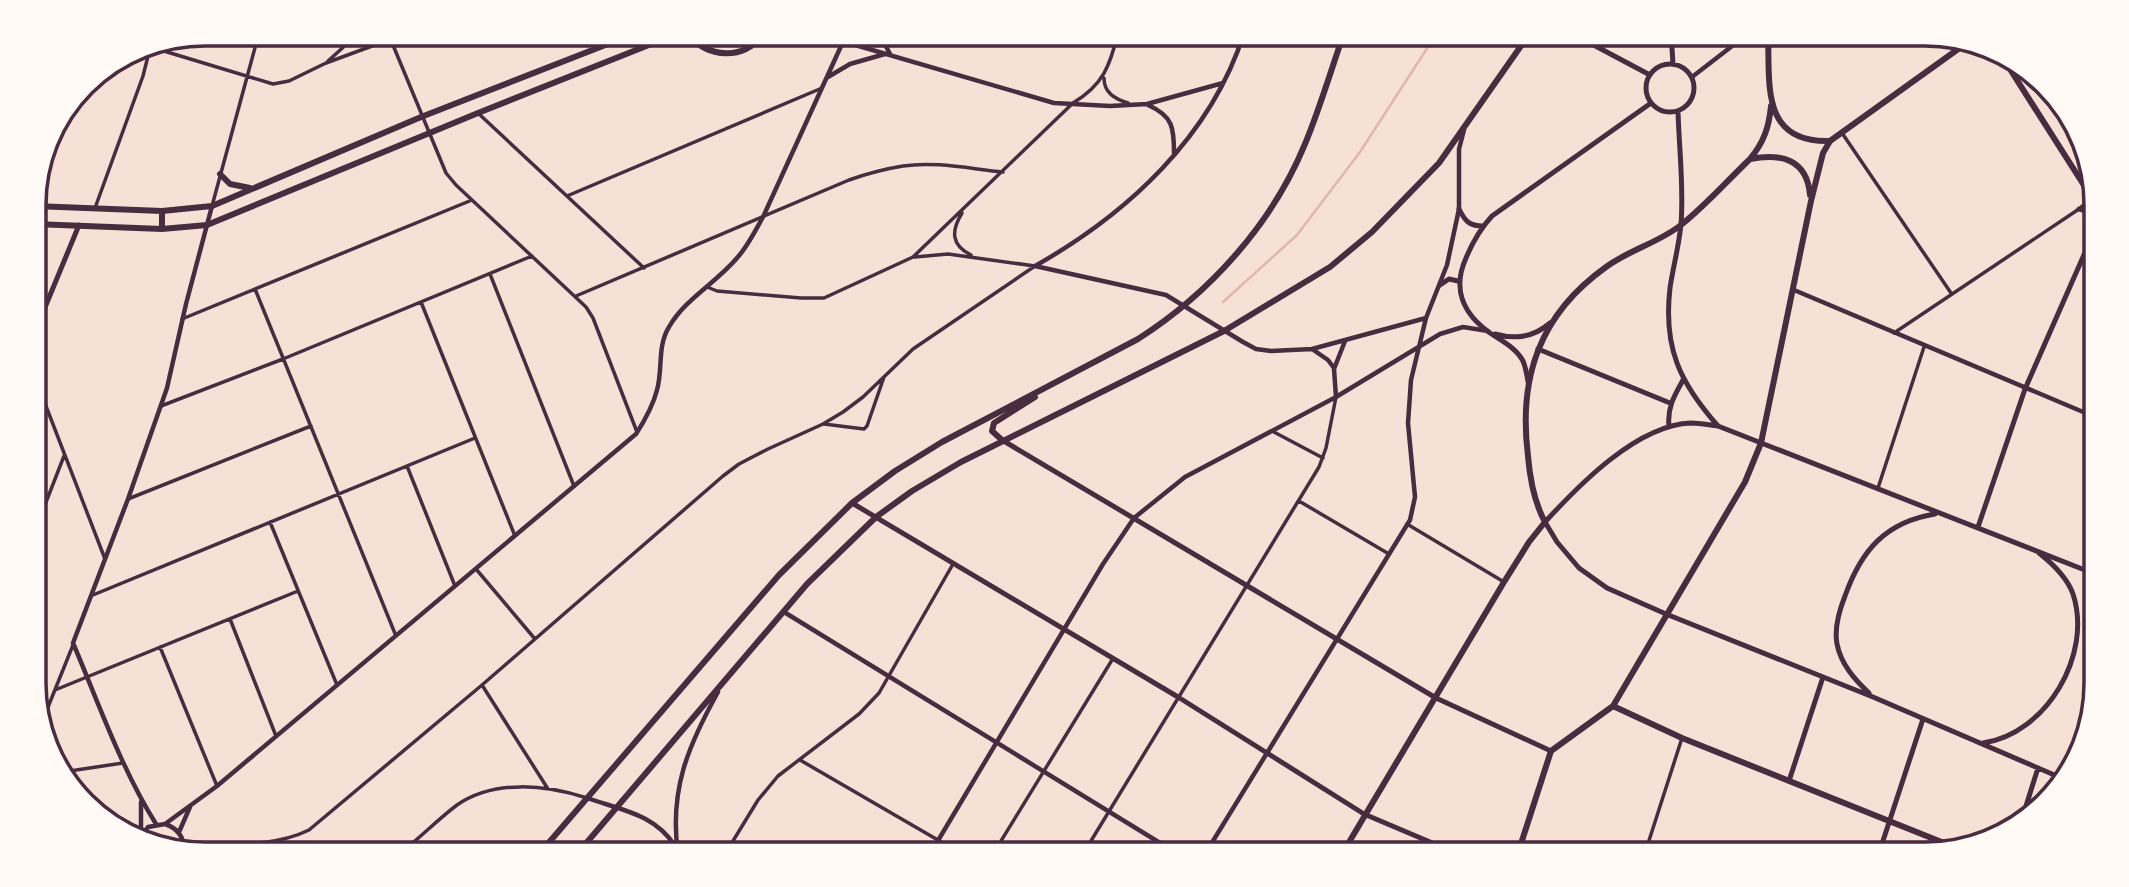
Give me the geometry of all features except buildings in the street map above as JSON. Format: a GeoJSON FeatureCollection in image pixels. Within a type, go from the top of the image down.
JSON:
{"type":"FeatureCollection","features":[{"type":"Feature","properties":{"kind":"main road"},"geometry":{"type":"LineString","coordinates":[[46,206],[162,211],[212,206],[421,117],[603,46]]}},
{"type":"Feature","properties":{"kind":"main road"},"geometry":{"type":"LineString","coordinates":[[46,224],[118,229],[207,225],[646,46]]}},
{"type":"Feature","properties":{"kind":"main road"},"geometry":{"type":"LineString","coordinates":[[700,46],[723,54],[738,53],[753,46]]}},
{"type":"Feature","properties":{"kind":"main road"},"geometry":{"type":"LineString","coordinates":[[549,842],[779,575],[852,503],[912,459],[1165,322],[1224,266],[1271,210],[1304,145],[1339,46]]}},
{"type":"Feature","properties":{"kind":"main road"},"geometry":{"type":"LineString","coordinates":[[588,842],[807,584],[876,517],[912,491],[1002,440],[1224,331],[1330,267],[1372,232],[1438,163],[1521,46]]}},
{"type":"Feature","properties":{"kind":"main road"},"geometry":{"type":"LineString","coordinates":[[1595,46],[1650,75]]}},
{"type":"Feature","properties":{"kind":"main road"},"geometry":{"type":"LineString","coordinates":[[1672,46],[1673,64]]}},
{"type":"Feature","properties":{"kind":"main road"},"geometry":{"type":"LineString","coordinates":[[1489,332],[1508,338],[1540,332],[1573,296],[1608,266],[1681,225],[1750,159],[1767,133],[1771,106],[1769,46]]}},
{"type":"Feature","properties":{"kind":"main road"},"geometry":{"type":"LineString","coordinates":[[1771,106],[1787,130],[1799,139],[1830,141],[1958,49]]}},
{"type":"Feature","properties":{"kind":"main road"},"geometry":{"type":"LineString","coordinates":[[1673,64],[1687,71],[1692,77],[1693,97],[1684,108],[1668,112],[1651,103],[1646,89],[1650,75],[1664,65],[1673,64]]}},
{"type":"Feature","properties":{"kind":"main road"},"geometry":{"type":"LineString","coordinates":[[2011,71],[2082,182]]}},
{"type":"Feature","properties":{"kind":"main road"},"geometry":{"type":"LineString","coordinates":[[1528,383],[1523,360],[1467,312],[1461,300],[1458,281],[1470,247],[1492,216],[1651,103]]}},
{"type":"Feature","properties":{"kind":"main road"},"geometry":{"type":"LineString","coordinates":[[1678,111],[1681,225],[1670,290],[1673,347],[1683,380],[1718,426]]}},
{"type":"Feature","properties":{"kind":"main road"},"geometry":{"type":"LineString","coordinates":[[1522,841],[1551,751],[1614,706],[1745,482],[1761,443],[1811,201],[1823,153],[1830,141]]}},
{"type":"Feature","properties":{"kind":"main road"},"geometry":{"type":"LineString","coordinates":[[1750,159],[1767,156],[1794,162],[1810,186],[1811,201]]}},
{"type":"Feature","properties":{"kind":"main road"},"geometry":{"type":"LineString","coordinates":[[220,174],[230,184],[252,188]]}},
{"type":"Feature","properties":{"kind":"main road"},"geometry":{"type":"LineString","coordinates":[[1459,209],[1464,220],[1473,226],[1483,226]]}},
{"type":"Feature","properties":{"kind":"main road"},"geometry":{"type":"LineString","coordinates":[[2079,209],[2084,212]]}},
{"type":"Feature","properties":{"kind":"main road"},"geometry":{"type":"LineString","coordinates":[[162,211],[162,229]]}},
{"type":"Feature","properties":{"kind":"main road"},"geometry":{"type":"LineString","coordinates":[[46,305],[79,225]]}},
{"type":"Feature","properties":{"kind":"main road"},"geometry":{"type":"LineString","coordinates":[[1978,527],[2025,389],[2084,255]]}},
{"type":"Feature","properties":{"kind":"main road"},"geometry":{"type":"LineString","coordinates":[[1440,285],[1449,279],[1458,281]]}},
{"type":"Feature","properties":{"kind":"main road"},"geometry":{"type":"LineString","coordinates":[[1551,323],[1538,349],[1528,383],[1524,425],[1530,480],[1545,523],[1567,555],[1591,578],[1666,614],[1873,697],[2054,775]]}},
{"type":"Feature","properties":{"kind":"main road"},"geometry":{"type":"LineString","coordinates":[[1538,349],[1670,403]]}},
{"type":"Feature","properties":{"kind":"main road"},"geometry":{"type":"LineString","coordinates":[[1669,427],[1667,416],[1670,403],[1683,380]]}},
{"type":"Feature","properties":{"kind":"main road"},"geometry":{"type":"LineString","coordinates":[[1050,385],[995,423],[992,431],[1002,440],[1436,698],[1551,751]]}},
{"type":"Feature","properties":{"kind":"main road"},"geometry":{"type":"LineString","coordinates":[[1349,841],[1529,542],[1581,485],[1626,449],[1669,427],[1691,423],[1718,426],[2084,569]]}},
{"type":"Feature","properties":{"kind":"main road"},"geometry":{"type":"LineString","coordinates":[[852,503],[1178,697],[1364,814],[1428,841]]}},
{"type":"Feature","properties":{"kind":"main road"},"geometry":{"type":"LineString","coordinates":[[1873,697],[1849,671],[1839,652],[1836,629],[1843,601],[1863,556],[1881,537],[1910,518],[1938,513]]}},
{"type":"Feature","properties":{"kind":"main road"},"geometry":{"type":"LineString","coordinates":[[1980,743],[2009,736],[2039,716],[2053,699],[2074,647],[2078,620],[2073,593],[2053,565],[2035,549]]}},
{"type":"Feature","properties":{"kind":"main road"},"geometry":{"type":"LineString","coordinates":[[1789,781],[1822,677]]}},
{"type":"Feature","properties":{"kind":"main road"},"geometry":{"type":"LineString","coordinates":[[1614,706],[1682,738],[1938,841]]}},
{"type":"Feature","properties":{"kind":"main road"},"geometry":{"type":"LineString","coordinates":[[1883,841],[1923,719]]}},
{"type":"Feature","properties":{"kind":"main road"},"geometry":{"type":"LineString","coordinates":[[2027,804],[2038,768]]}},
{"type":"Feature","properties":{"kind":"street"},"geometry":{"type":"LineString","coordinates":[[48,707],[93,595],[160,406],[256,46]]}},
{"type":"Feature","properties":{"kind":"street"},"geometry":{"type":"LineString","coordinates":[[326,63],[345,46]]}},
{"type":"Feature","properties":{"kind":"street"},"geometry":{"type":"LineString","coordinates":[[167,50],[273,84],[289,81],[326,63],[372,46]]}},
{"type":"Feature","properties":{"kind":"street"},"geometry":{"type":"LineString","coordinates":[[394,46],[446,173],[576,296],[593,318],[637,432]]}},
{"type":"Feature","properties":{"kind":"street"},"geometry":{"type":"LineString","coordinates":[[165,824],[217,786],[637,432],[649,414],[658,388],[662,343],[667,330],[677,313],[737,258],[763,217],[841,46]]}},
{"type":"Feature","properties":{"kind":"street"},"geometry":{"type":"LineString","coordinates":[[863,46],[1026,97],[1054,103],[1110,106],[1147,104],[1223,83]]}},
{"type":"Feature","properties":{"kind":"street"},"geometry":{"type":"LineString","coordinates":[[885,46],[889,54]]}},
{"type":"Feature","properties":{"kind":"street"},"geometry":{"type":"LineString","coordinates":[[707,287],[717,291],[824,298],[913,257],[1073,103],[1094,89],[1104,76],[1114,46]]}},
{"type":"Feature","properties":{"kind":"street"},"geometry":{"type":"LineString","coordinates":[[271,842],[292,838],[309,830],[738,464],[823,424],[863,397],[913,349],[1072,245],[1117,211],[1158,174],[1174,154],[1223,83],[1240,46]]}},
{"type":"Feature","properties":{"kind":"street"},"geometry":{"type":"LineString","coordinates":[[1692,77],[1732,46]]}},
{"type":"Feature","properties":{"kind":"street"},"geometry":{"type":"LineString","coordinates":[[828,77],[863,59],[889,54]]}},
{"type":"Feature","properties":{"kind":"street"},"geometry":{"type":"LineString","coordinates":[[95,208],[148,57]]}},
{"type":"Feature","properties":{"kind":"street"},"geometry":{"type":"LineString","coordinates":[[1104,76],[1107,91],[1130,104]]}},
{"type":"Feature","properties":{"kind":"street"},"geometry":{"type":"LineString","coordinates":[[567,196],[823,88]]}},
{"type":"Feature","properties":{"kind":"street"},"geometry":{"type":"LineString","coordinates":[[1147,104],[1161,110],[1172,126],[1174,154]]}},
{"type":"Feature","properties":{"kind":"street"},"geometry":{"type":"LineString","coordinates":[[478,113],[644,268]]}},
{"type":"Feature","properties":{"kind":"street"},"geometry":{"type":"LineString","coordinates":[[1212,841],[1338,639],[1413,510],[1415,497],[1408,423],[1411,380],[1426,318],[1447,265],[1459,209],[1459,149],[1466,123]]}},
{"type":"Feature","properties":{"kind":"street"},"geometry":{"type":"LineString","coordinates":[[1842,134],[1951,294]]}},
{"type":"Feature","properties":{"kind":"street"},"geometry":{"type":"LineString","coordinates":[[576,296],[849,180],[904,166],[929,165],[1003,172]]}},
{"type":"Feature","properties":{"kind":"street"},"geometry":{"type":"LineString","coordinates":[[183,319],[472,200]]}},
{"type":"Feature","properties":{"kind":"street"},"geometry":{"type":"LineString","coordinates":[[1894,333],[2084,206]]}},
{"type":"Feature","properties":{"kind":"street"},"geometry":{"type":"LineString","coordinates":[[965,208],[956,222],[954,238],[962,251],[976,257]]}},
{"type":"Feature","properties":{"kind":"street"},"geometry":{"type":"LineString","coordinates":[[913,257],[948,254],[976,257],[1166,295],[1256,349],[1284,352],[1312,349],[1426,318]]}},
{"type":"Feature","properties":{"kind":"street"},"geometry":{"type":"LineString","coordinates":[[160,406],[283,359],[532,256]]}},
{"type":"Feature","properties":{"kind":"street"},"geometry":{"type":"LineString","coordinates":[[490,274],[574,486]]}},
{"type":"Feature","properties":{"kind":"street"},"geometry":{"type":"LineString","coordinates":[[255,289],[396,636]]}},
{"type":"Feature","properties":{"kind":"street"},"geometry":{"type":"LineString","coordinates":[[1794,290],[2084,413]]}},
{"type":"Feature","properties":{"kind":"street"},"geometry":{"type":"LineString","coordinates":[[421,302],[514,536]]}},
{"type":"Feature","properties":{"kind":"street"},"geometry":{"type":"LineString","coordinates":[[938,840],[1134,518],[1185,477],[1336,397],[1451,330],[1463,327],[1489,332]]}},
{"type":"Feature","properties":{"kind":"street"},"geometry":{"type":"LineString","coordinates":[[1090,841],[1323,458],[1336,397],[1334,369],[1345,340]]}},
{"type":"Feature","properties":{"kind":"street"},"geometry":{"type":"LineString","coordinates":[[1877,489],[1924,347]]}},
{"type":"Feature","properties":{"kind":"street"},"geometry":{"type":"LineString","coordinates":[[1312,349],[1328,360],[1334,369]]}},
{"type":"Feature","properties":{"kind":"street"},"geometry":{"type":"LineString","coordinates":[[823,424],[860,431],[867,426],[885,375]]}},
{"type":"Feature","properties":{"kind":"street"},"geometry":{"type":"LineString","coordinates":[[46,406],[105,561]]}},
{"type":"Feature","properties":{"kind":"street"},"geometry":{"type":"LineString","coordinates":[[128,499],[311,426]]}},
{"type":"Feature","properties":{"kind":"street"},"geometry":{"type":"LineString","coordinates":[[1272,431],[1323,458]]}},
{"type":"Feature","properties":{"kind":"street"},"geometry":{"type":"LineString","coordinates":[[93,595],[475,438]]}},
{"type":"Feature","properties":{"kind":"street"},"geometry":{"type":"LineString","coordinates":[[46,503],[65,456]]}},
{"type":"Feature","properties":{"kind":"street"},"geometry":{"type":"LineString","coordinates":[[407,466],[455,586]]}},
{"type":"Feature","properties":{"kind":"street"},"geometry":{"type":"LineString","coordinates":[[1299,501],[1389,554]]}},
{"type":"Feature","properties":{"kind":"street"},"geometry":{"type":"LineString","coordinates":[[270,522],[337,685]]}},
{"type":"Feature","properties":{"kind":"street"},"geometry":{"type":"LineString","coordinates":[[1407,524],[1504,582]]}},
{"type":"Feature","properties":{"kind":"street"},"geometry":{"type":"LineString","coordinates":[[733,842],[768,786],[859,714],[879,693],[953,564]]}},
{"type":"Feature","properties":{"kind":"street"},"geometry":{"type":"LineString","coordinates":[[476,569],[536,639]]}},
{"type":"Feature","properties":{"kind":"street"},"geometry":{"type":"LineString","coordinates":[[55,690],[298,591]]}},
{"type":"Feature","properties":{"kind":"street"},"geometry":{"type":"LineString","coordinates":[[784,612],[1159,841]]}},
{"type":"Feature","properties":{"kind":"street"},"geometry":{"type":"LineString","coordinates":[[230,619],[276,736]]}},
{"type":"Feature","properties":{"kind":"street"},"geometry":{"type":"LineString","coordinates":[[74,643],[123,763],[141,801],[156,824]]}},
{"type":"Feature","properties":{"kind":"street"},"geometry":{"type":"LineString","coordinates":[[160,647],[217,786]]}},
{"type":"Feature","properties":{"kind":"street"},"geometry":{"type":"LineString","coordinates":[[1001,842],[1112,660]]}},
{"type":"Feature","properties":{"kind":"street"},"geometry":{"type":"LineString","coordinates":[[678,842],[676,808],[684,761],[723,682]]}},
{"type":"Feature","properties":{"kind":"street"},"geometry":{"type":"LineString","coordinates":[[482,685],[548,789]]}},
{"type":"Feature","properties":{"kind":"street"},"geometry":{"type":"LineString","coordinates":[[1649,841],[1682,738]]}},
{"type":"Feature","properties":{"kind":"street"},"geometry":{"type":"LineString","coordinates":[[799,760],[941,842]]}},
{"type":"Feature","properties":{"kind":"street"},"geometry":{"type":"LineString","coordinates":[[72,771],[123,763]]}},
{"type":"Feature","properties":{"kind":"street"},"geometry":{"type":"LineString","coordinates":[[414,842],[459,804],[473,797],[502,788],[534,786],[587,798],[652,820],[672,842]]}},
{"type":"Feature","properties":{"kind":"street"},"geometry":{"type":"LineString","coordinates":[[141,801],[141,828]]}},
{"type":"Feature","properties":{"kind":"street"},"geometry":{"type":"LineString","coordinates":[[178,832],[190,806]]}},
{"type":"Feature","properties":{"kind":"street"},"geometry":{"type":"LineString","coordinates":[[146,830],[156,824],[165,824],[178,832],[181,839]]}},
{"type":"Feature","properties":{"kind":"waterway"},"geometry":{"type":"LineString","coordinates":[[1223,302],[1297,235],[1360,152],[1429,46]]}}]}
